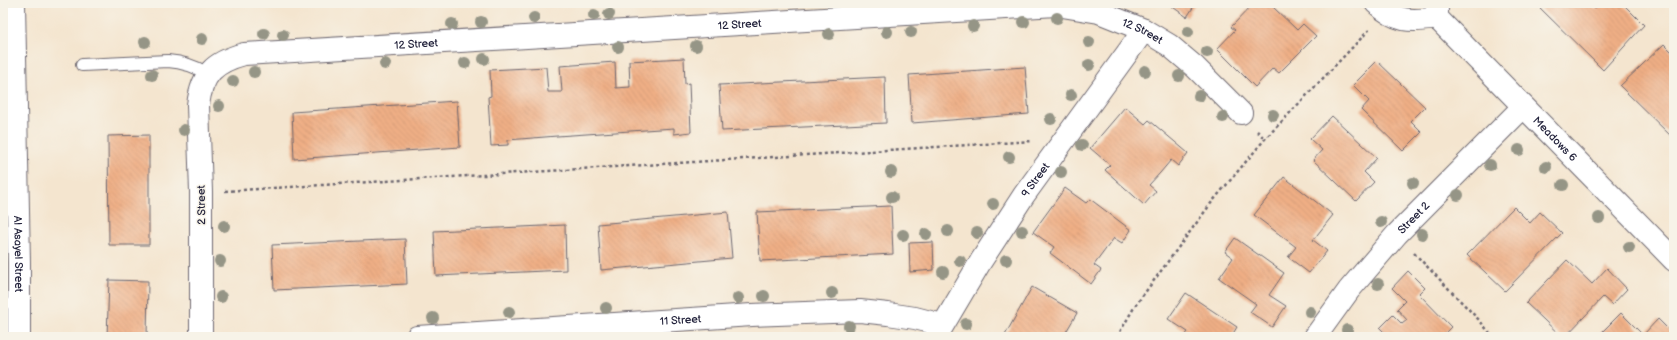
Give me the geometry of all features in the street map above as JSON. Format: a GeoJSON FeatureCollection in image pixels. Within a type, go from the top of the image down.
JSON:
{"type":"FeatureCollection","features":[{"type":"Feature","properties":{"kind":"street","name":"Al Asayel Street"},"geometry":{"type":"LineString","coordinates":[[14,3],[19,255],[19,337]]}},
{"type":"Feature","properties":{"kind":"street","name":"12 Street"},"geometry":{"type":"LineString","coordinates":[[208,74],[218,64],[230,58],[244,54],[1056,5],[1099,12],[1144,30],[1169,45],[1195,67],[1241,113]]}},
{"type":"Feature","properties":{"kind":"street","name":"Meadows 6"},"geometry":{"type":"LineString","coordinates":[[1393,9],[1418,21],[1437,10],[1523,107],[1674,260]]}},
{"type":"Feature","properties":{"kind":"street","name":"9 Street"},"geometry":{"type":"LineString","coordinates":[[939,331],[1024,195],[1063,139],[1144,30]]}},
{"type":"Feature","properties":{"kind":"street","name":"2 Street"},"geometry":{"type":"LineString","coordinates":[[202,337],[201,192],[198,105],[200,94],[208,74]]}},
{"type":"Feature","properties":{"kind":"street","name":"Street 2"},"geometry":{"type":"LineString","coordinates":[[1315,337],[1349,290],[1397,234],[1523,107]]}},
{"type":"Feature","properties":{"kind":"street","name":"11 Street"},"geometry":{"type":"LineString","coordinates":[[417,337],[752,315],[860,311],[915,318],[939,331]]}},
{"type":"Feature","properties":{"kind":"lane"},"geometry":{"type":"LineString","coordinates":[[82,64],[168,61],[189,64],[208,74]]}},
{"type":"Feature","properties":{"kind":"path"},"geometry":{"type":"LineString","coordinates":[[1117,337],[1135,306],[1212,202],[1265,139],[1367,33],[1393,9]]}},
{"type":"Feature","properties":{"kind":"path"},"geometry":{"type":"LineString","coordinates":[[201,192],[1063,139]]}},
{"type":"Feature","properties":{"kind":"path"},"geometry":{"type":"LineString","coordinates":[[1397,234],[1480,321],[1493,337]]}},
{"type":"Feature","properties":{"kind":"building"},"geometry":{"type":"Polygon","coordinates":[[[1167,3],[1196,3],[1187,17],[1167,3]]]}},
{"type":"Feature","properties":{"kind":"building"},"geometry":{"type":"Polygon","coordinates":[[[1254,3],[1277,3],[1273,7],[1297,30],[1303,24],[1316,36],[1279,73],[1273,68],[1255,87],[1217,49],[1235,30],[1231,27],[1254,3]]]}},
{"type":"Feature","properties":{"kind":"building"},"geometry":{"type":"Polygon","coordinates":[[[1535,3],[1589,3],[1595,9],[1601,3],[1622,3],[1644,25],[1603,70],[1535,3]]]}},
{"type":"Feature","properties":{"kind":"building"},"geometry":{"type":"Polygon","coordinates":[[[1664,44],[1674,54],[1674,139],[1620,86],[1664,44]]]}},
{"type":"Feature","properties":{"kind":"building"},"geometry":{"type":"Polygon","coordinates":[[[684,58],[685,84],[689,83],[691,132],[674,134],[674,128],[557,136],[508,140],[508,145],[491,146],[488,97],[491,96],[490,70],[546,67],[548,92],[562,92],[560,66],[615,62],[616,88],[630,87],[629,61],[684,58]]]}},
{"type":"Feature","properties":{"kind":"building"},"geometry":{"type":"Polygon","coordinates":[[[1377,61],[1425,107],[1411,121],[1422,132],[1403,151],[1361,110],[1369,101],[1353,85],[1377,61]]]}},
{"type":"Feature","properties":{"kind":"building"},"geometry":{"type":"Polygon","coordinates":[[[1025,67],[1029,114],[912,123],[909,75],[1025,67]]]}},
{"type":"Feature","properties":{"kind":"building"},"geometry":{"type":"Polygon","coordinates":[[[885,77],[886,123],[722,131],[719,85],[885,77]]]}},
{"type":"Feature","properties":{"kind":"building"},"geometry":{"type":"Polygon","coordinates":[[[457,101],[460,147],[294,159],[292,112],[457,101]]]}},
{"type":"Feature","properties":{"kind":"building"},"geometry":{"type":"Polygon","coordinates":[[[1125,107],[1145,124],[1149,120],[1188,153],[1178,166],[1171,160],[1149,185],[1156,191],[1144,205],[1105,170],[1110,165],[1090,148],[1125,107]]]}},
{"type":"Feature","properties":{"kind":"building"},"geometry":{"type":"Polygon","coordinates":[[[1332,116],[1377,158],[1364,172],[1374,182],[1356,201],[1313,160],[1322,150],[1310,139],[1332,116]]]}},
{"type":"Feature","properties":{"kind":"building"},"geometry":{"type":"Polygon","coordinates":[[[149,135],[149,245],[109,245],[108,136],[149,135]]]}},
{"type":"Feature","properties":{"kind":"building"},"geometry":{"type":"Polygon","coordinates":[[[1284,177],[1333,215],[1313,240],[1327,251],[1309,273],[1288,257],[1296,247],[1254,215],[1284,177]]]}},
{"type":"Feature","properties":{"kind":"building"},"geometry":{"type":"Polygon","coordinates":[[[1065,188],[1086,203],[1090,199],[1131,230],[1122,243],[1114,238],[1094,265],[1101,270],[1091,284],[1050,253],[1054,247],[1033,232],[1065,188]]]}},
{"type":"Feature","properties":{"kind":"building"},"geometry":{"type":"Polygon","coordinates":[[[891,206],[893,254],[760,261],[757,212],[891,206]]]}},
{"type":"Feature","properties":{"kind":"building"},"geometry":{"type":"Polygon","coordinates":[[[1514,207],[1530,223],[1540,212],[1562,233],[1505,291],[1467,255],[1514,207]]]}},
{"type":"Feature","properties":{"kind":"building"},"geometry":{"type":"Polygon","coordinates":[[[728,212],[732,258],[601,270],[598,224],[728,212]]]}},
{"type":"Feature","properties":{"kind":"building"},"geometry":{"type":"Polygon","coordinates":[[[565,225],[566,270],[436,276],[434,231],[565,225]]]}},
{"type":"Feature","properties":{"kind":"building"},"geometry":{"type":"Polygon","coordinates":[[[1235,238],[1284,273],[1269,295],[1286,306],[1272,327],[1250,312],[1256,304],[1219,278],[1233,258],[1225,252],[1235,238]]]}},
{"type":"Feature","properties":{"kind":"building"},"geometry":{"type":"Polygon","coordinates":[[[405,239],[407,284],[274,290],[272,245],[405,239]]]}},
{"type":"Feature","properties":{"kind":"building"},"geometry":{"type":"Polygon","coordinates":[[[933,242],[934,270],[910,272],[909,243],[933,242]]]}},
{"type":"Feature","properties":{"kind":"building"},"geometry":{"type":"Polygon","coordinates":[[[1567,260],[1592,284],[1607,268],[1627,289],[1612,305],[1603,297],[1565,337],[1562,337],[1526,303],[1567,260]]]}},
{"type":"Feature","properties":{"kind":"building"},"geometry":{"type":"Polygon","coordinates":[[[1408,271],[1425,288],[1419,294],[1451,327],[1441,337],[1389,337],[1380,328],[1393,315],[1402,324],[1407,320],[1397,309],[1405,301],[1392,288],[1408,271]]]}},
{"type":"Feature","properties":{"kind":"building"},"geometry":{"type":"Polygon","coordinates":[[[109,280],[148,281],[147,337],[107,337],[109,280]]]}},
{"type":"Feature","properties":{"kind":"building"},"geometry":{"type":"Polygon","coordinates":[[[1032,287],[1077,313],[1063,337],[1004,337],[1032,287]]]}},
{"type":"Feature","properties":{"kind":"building"},"geometry":{"type":"Polygon","coordinates":[[[1186,293],[1237,327],[1231,337],[1184,337],[1188,332],[1168,319],[1186,293]]]}},
{"type":"Feature","properties":{"kind":"building"},"geometry":{"type":"Polygon","coordinates":[[[1621,313],[1643,335],[1658,319],[1674,335],[1674,337],[1597,337],[1621,313]]]}}]}
